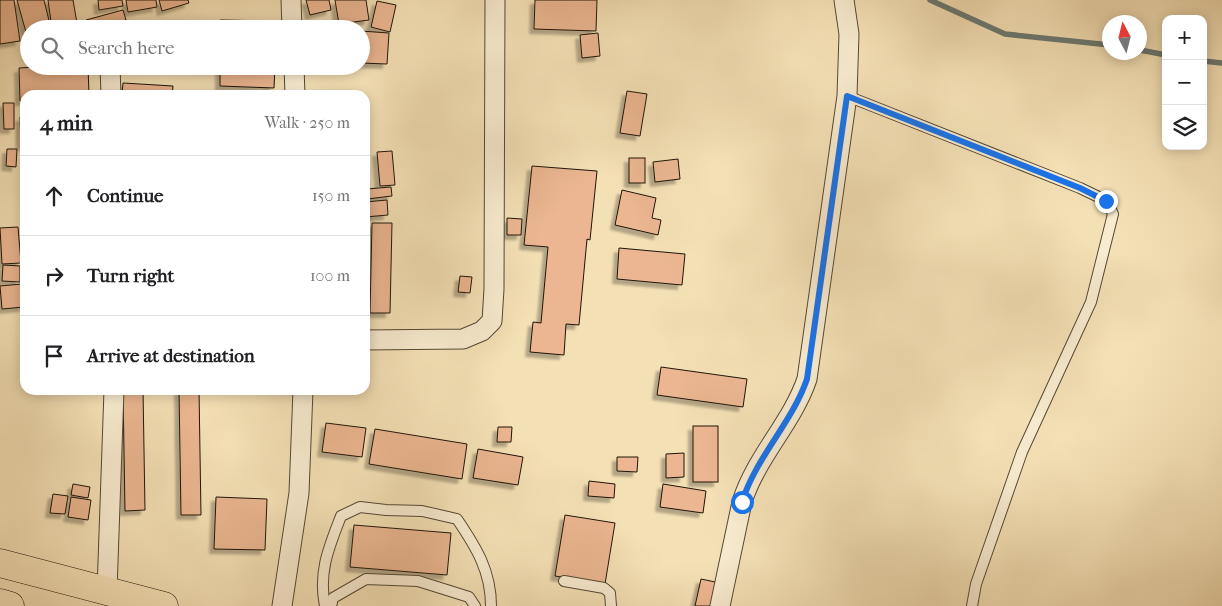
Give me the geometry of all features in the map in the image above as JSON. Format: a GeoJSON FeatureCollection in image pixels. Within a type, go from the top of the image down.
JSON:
{"type":"FeatureCollection","features":[{"type":"Feature","properties":{"kind":"highway"},"geometry":{"type":"LineString","coordinates":[[0,563],[164,606]]}},
{"type":"Feature","properties":{"kind":"street"},"geometry":{"type":"LineString","coordinates":[[291,0],[292,20]]}},
{"type":"Feature","properties":{"kind":"street"},"geometry":{"type":"LineString","coordinates":[[370,340],[464,339],[482,331],[492,321],[494,289],[495,0]]}},
{"type":"Feature","properties":{"kind":"street"},"geometry":{"type":"LineString","coordinates":[[720,606],[747,485],[801,397],[807,379],[847,96],[849,34],[844,0]]}},
{"type":"Feature","properties":{"kind":"street"},"geometry":{"type":"LineString","coordinates":[[110,75],[111,90]]}},
{"type":"Feature","properties":{"kind":"street"},"geometry":{"type":"LineString","coordinates":[[294,75],[295,90]]}},
{"type":"Feature","properties":{"kind":"street"},"geometry":{"type":"LineString","coordinates":[[107,591],[114,395]]}},
{"type":"Feature","properties":{"kind":"street"},"geometry":{"type":"LineString","coordinates":[[282,606],[299,493],[302,395]]}},
{"type":"Feature","properties":{"kind":"lane"},"geometry":{"type":"LineString","coordinates":[[847,96],[1080,188],[1106,201],[1113,214],[1091,302],[1022,452],[976,584],[972,606]]}},
{"type":"Feature","properties":{"kind":"lane"},"geometry":{"type":"LineString","coordinates":[[325,606],[322,589],[326,554],[341,516],[360,507],[422,511],[457,519],[476,548],[485,569],[491,596],[491,606]]}},
{"type":"Feature","properties":{"kind":"lane"},"geometry":{"type":"LineString","coordinates":[[331,606],[333,598],[366,579],[418,581],[469,597],[475,606]]}},
{"type":"Feature","properties":{"kind":"lane"},"geometry":{"type":"LineString","coordinates":[[564,581],[604,588],[610,593],[611,606]]}},
{"type":"Feature","properties":{"kind":"building"},"geometry":{"type":"Polygon","coordinates":[[[0,0],[14,0],[20,41],[0,44],[0,0]]]}},
{"type":"Feature","properties":{"kind":"building"},"geometry":{"type":"Polygon","coordinates":[[[17,0],[44,0],[49,20],[23,20],[17,0]]]}},
{"type":"Feature","properties":{"kind":"building"},"geometry":{"type":"Polygon","coordinates":[[[48,0],[73,0],[76,20],[51,20],[48,0]]]}},
{"type":"Feature","properties":{"kind":"building"},"geometry":{"type":"Polygon","coordinates":[[[98,0],[122,0],[123,6],[99,10],[98,0]]]}},
{"type":"Feature","properties":{"kind":"building"},"geometry":{"type":"Polygon","coordinates":[[[126,0],[156,0],[157,7],[128,12],[126,0]]]}},
{"type":"Feature","properties":{"kind":"building"},"geometry":{"type":"Polygon","coordinates":[[[159,0],[188,0],[189,3],[162,11],[159,0]]]}},
{"type":"Feature","properties":{"kind":"building"},"geometry":{"type":"Polygon","coordinates":[[[306,0],[329,0],[331,10],[310,15],[306,0]]]}},
{"type":"Feature","properties":{"kind":"building"},"geometry":{"type":"Polygon","coordinates":[[[335,0],[366,0],[369,20],[338,20],[335,0]]]}},
{"type":"Feature","properties":{"kind":"building"},"geometry":{"type":"Polygon","coordinates":[[[535,0],[597,0],[596,31],[534,29],[535,0]]]}},
{"type":"Feature","properties":{"kind":"building"},"geometry":{"type":"Polygon","coordinates":[[[377,1],[396,5],[390,32],[371,27],[377,1]]]}},
{"type":"Feature","properties":{"kind":"building"},"geometry":{"type":"Polygon","coordinates":[[[123,10],[126,20],[86,20],[123,10]]]}},
{"type":"Feature","properties":{"kind":"building"},"geometry":{"type":"Polygon","coordinates":[[[370,32],[389,33],[387,64],[370,63],[370,32]]]}},
{"type":"Feature","properties":{"kind":"building"},"geometry":{"type":"Polygon","coordinates":[[[598,33],[600,56],[582,58],[580,35],[598,33]]]}},
{"type":"Feature","properties":{"kind":"building"},"geometry":{"type":"Polygon","coordinates":[[[19,68],[20,75],[88,75],[89,90],[20,90],[20,101],[19,68]]]}},
{"type":"Feature","properties":{"kind":"building"},"geometry":{"type":"Polygon","coordinates":[[[220,75],[275,75],[274,88],[220,86],[220,75]]]}},
{"type":"Feature","properties":{"kind":"building"},"geometry":{"type":"Polygon","coordinates":[[[123,83],[173,86],[173,90],[122,90],[123,83]]]}},
{"type":"Feature","properties":{"kind":"building"},"geometry":{"type":"Polygon","coordinates":[[[627,91],[647,94],[640,136],[620,133],[627,91]]]}},
{"type":"Feature","properties":{"kind":"building"},"geometry":{"type":"Polygon","coordinates":[[[3,103],[14,103],[14,129],[4,129],[3,103]]]}},
{"type":"Feature","properties":{"kind":"building"},"geometry":{"type":"Polygon","coordinates":[[[7,149],[17,149],[16,167],[6,166],[7,149]]]}},
{"type":"Feature","properties":{"kind":"building"},"geometry":{"type":"Polygon","coordinates":[[[392,151],[395,185],[380,186],[377,152],[392,151]]]}},
{"type":"Feature","properties":{"kind":"building"},"geometry":{"type":"Polygon","coordinates":[[[629,158],[645,158],[645,183],[629,183],[629,158]]]}},
{"type":"Feature","properties":{"kind":"building"},"geometry":{"type":"Polygon","coordinates":[[[678,159],[680,179],[655,182],[653,162],[678,159]]]}},
{"type":"Feature","properties":{"kind":"building"},"geometry":{"type":"Polygon","coordinates":[[[532,166],[597,171],[590,240],[587,239],[579,325],[566,324],[564,355],[530,352],[533,322],[541,323],[548,247],[524,245],[532,166]]]}},
{"type":"Feature","properties":{"kind":"building"},"geometry":{"type":"Polygon","coordinates":[[[391,187],[392,196],[370,199],[370,189],[391,187]]]}},
{"type":"Feature","properties":{"kind":"building"},"geometry":{"type":"Polygon","coordinates":[[[622,190],[656,198],[652,218],[661,220],[658,235],[615,225],[622,190]]]}},
{"type":"Feature","properties":{"kind":"building"},"geometry":{"type":"Polygon","coordinates":[[[387,200],[388,215],[370,217],[370,202],[387,200]]]}},
{"type":"Feature","properties":{"kind":"building"},"geometry":{"type":"Polygon","coordinates":[[[507,218],[522,219],[521,235],[507,235],[507,218]]]}},
{"type":"Feature","properties":{"kind":"building"},"geometry":{"type":"Polygon","coordinates":[[[372,223],[392,223],[390,313],[370,313],[372,223]]]}},
{"type":"Feature","properties":{"kind":"building"},"geometry":{"type":"Polygon","coordinates":[[[18,227],[20,263],[2,264],[0,228],[18,227]]]}},
{"type":"Feature","properties":{"kind":"building"},"geometry":{"type":"Polygon","coordinates":[[[619,248],[685,254],[682,285],[617,279],[619,248]]]}},
{"type":"Feature","properties":{"kind":"building"},"geometry":{"type":"Polygon","coordinates":[[[3,265],[20,266],[20,282],[2,281],[3,265]]]}},
{"type":"Feature","properties":{"kind":"building"},"geometry":{"type":"Polygon","coordinates":[[[460,276],[472,277],[470,293],[458,292],[460,276]]]}},
{"type":"Feature","properties":{"kind":"building"},"geometry":{"type":"Polygon","coordinates":[[[20,284],[20,307],[2,309],[0,286],[20,284]]]}},
{"type":"Feature","properties":{"kind":"building"},"geometry":{"type":"Polygon","coordinates":[[[661,367],[747,379],[743,407],[657,395],[661,367]]]}},
{"type":"Feature","properties":{"kind":"building"},"geometry":{"type":"Polygon","coordinates":[[[123,395],[143,395],[145,510],[125,511],[123,395]]]}},
{"type":"Feature","properties":{"kind":"building"},"geometry":{"type":"Polygon","coordinates":[[[179,395],[199,395],[201,515],[181,515],[179,395]]]}},
{"type":"Feature","properties":{"kind":"building"},"geometry":{"type":"Polygon","coordinates":[[[326,423],[366,428],[362,457],[322,452],[326,423]]]}},
{"type":"Feature","properties":{"kind":"building"},"geometry":{"type":"Polygon","coordinates":[[[693,426],[718,426],[718,482],[693,482],[693,426]]]}},
{"type":"Feature","properties":{"kind":"building"},"geometry":{"type":"Polygon","coordinates":[[[498,427],[512,427],[511,442],[497,442],[498,427]]]}},
{"type":"Feature","properties":{"kind":"building"},"geometry":{"type":"Polygon","coordinates":[[[375,429],[467,444],[462,479],[369,464],[375,429]]]}},
{"type":"Feature","properties":{"kind":"building"},"geometry":{"type":"Polygon","coordinates":[[[478,449],[523,457],[518,485],[473,478],[478,449]]]}},
{"type":"Feature","properties":{"kind":"building"},"geometry":{"type":"Polygon","coordinates":[[[684,453],[684,477],[666,478],[666,454],[684,453]]]}},
{"type":"Feature","properties":{"kind":"building"},"geometry":{"type":"Polygon","coordinates":[[[617,457],[638,457],[637,472],[617,471],[617,457]]]}},
{"type":"Feature","properties":{"kind":"building"},"geometry":{"type":"Polygon","coordinates":[[[589,481],[615,484],[614,498],[588,496],[589,481]]]}},
{"type":"Feature","properties":{"kind":"building"},"geometry":{"type":"Polygon","coordinates":[[[73,484],[90,487],[88,498],[71,495],[73,484]]]}},
{"type":"Feature","properties":{"kind":"building"},"geometry":{"type":"Polygon","coordinates":[[[663,484],[706,491],[703,513],[660,507],[663,484]]]}},
{"type":"Feature","properties":{"kind":"building"},"geometry":{"type":"Polygon","coordinates":[[[53,494],[68,496],[65,514],[50,513],[53,494]]]}},
{"type":"Feature","properties":{"kind":"building"},"geometry":{"type":"Polygon","coordinates":[[[71,497],[91,500],[88,520],[68,517],[71,497]]]}},
{"type":"Feature","properties":{"kind":"building"},"geometry":{"type":"Polygon","coordinates":[[[216,497],[267,499],[265,550],[214,549],[216,497]]]}},
{"type":"Feature","properties":{"kind":"building"},"geometry":{"type":"Polygon","coordinates":[[[565,515],[615,523],[605,584],[555,576],[565,515]]]}},
{"type":"Feature","properties":{"kind":"building"},"geometry":{"type":"Polygon","coordinates":[[[354,525],[451,533],[447,575],[350,567],[354,525]]]}},
{"type":"Feature","properties":{"kind":"building"},"geometry":{"type":"Polygon","coordinates":[[[701,579],[720,583],[714,606],[695,606],[701,579]]]}},
{"type":"Feature","properties":{"kind":"waterway"},"geometry":{"type":"LineString","coordinates":[[930,0],[1005,34],[1102,44]]}},
{"type":"Feature","properties":{"kind":"waterway"},"geometry":{"type":"LineString","coordinates":[[1147,51],[1162,54]]}},
{"type":"Feature","properties":{"kind":"waterway"},"geometry":{"type":"LineString","coordinates":[[1207,61],[1222,63]]}},
{"type":"Feature","properties":{"kind":"route"},"geometry":{"type":"LineString","coordinates":[[742,502],[747,485],[801,397],[807,379],[847,96],[1080,188],[1106,201]]}}]}
